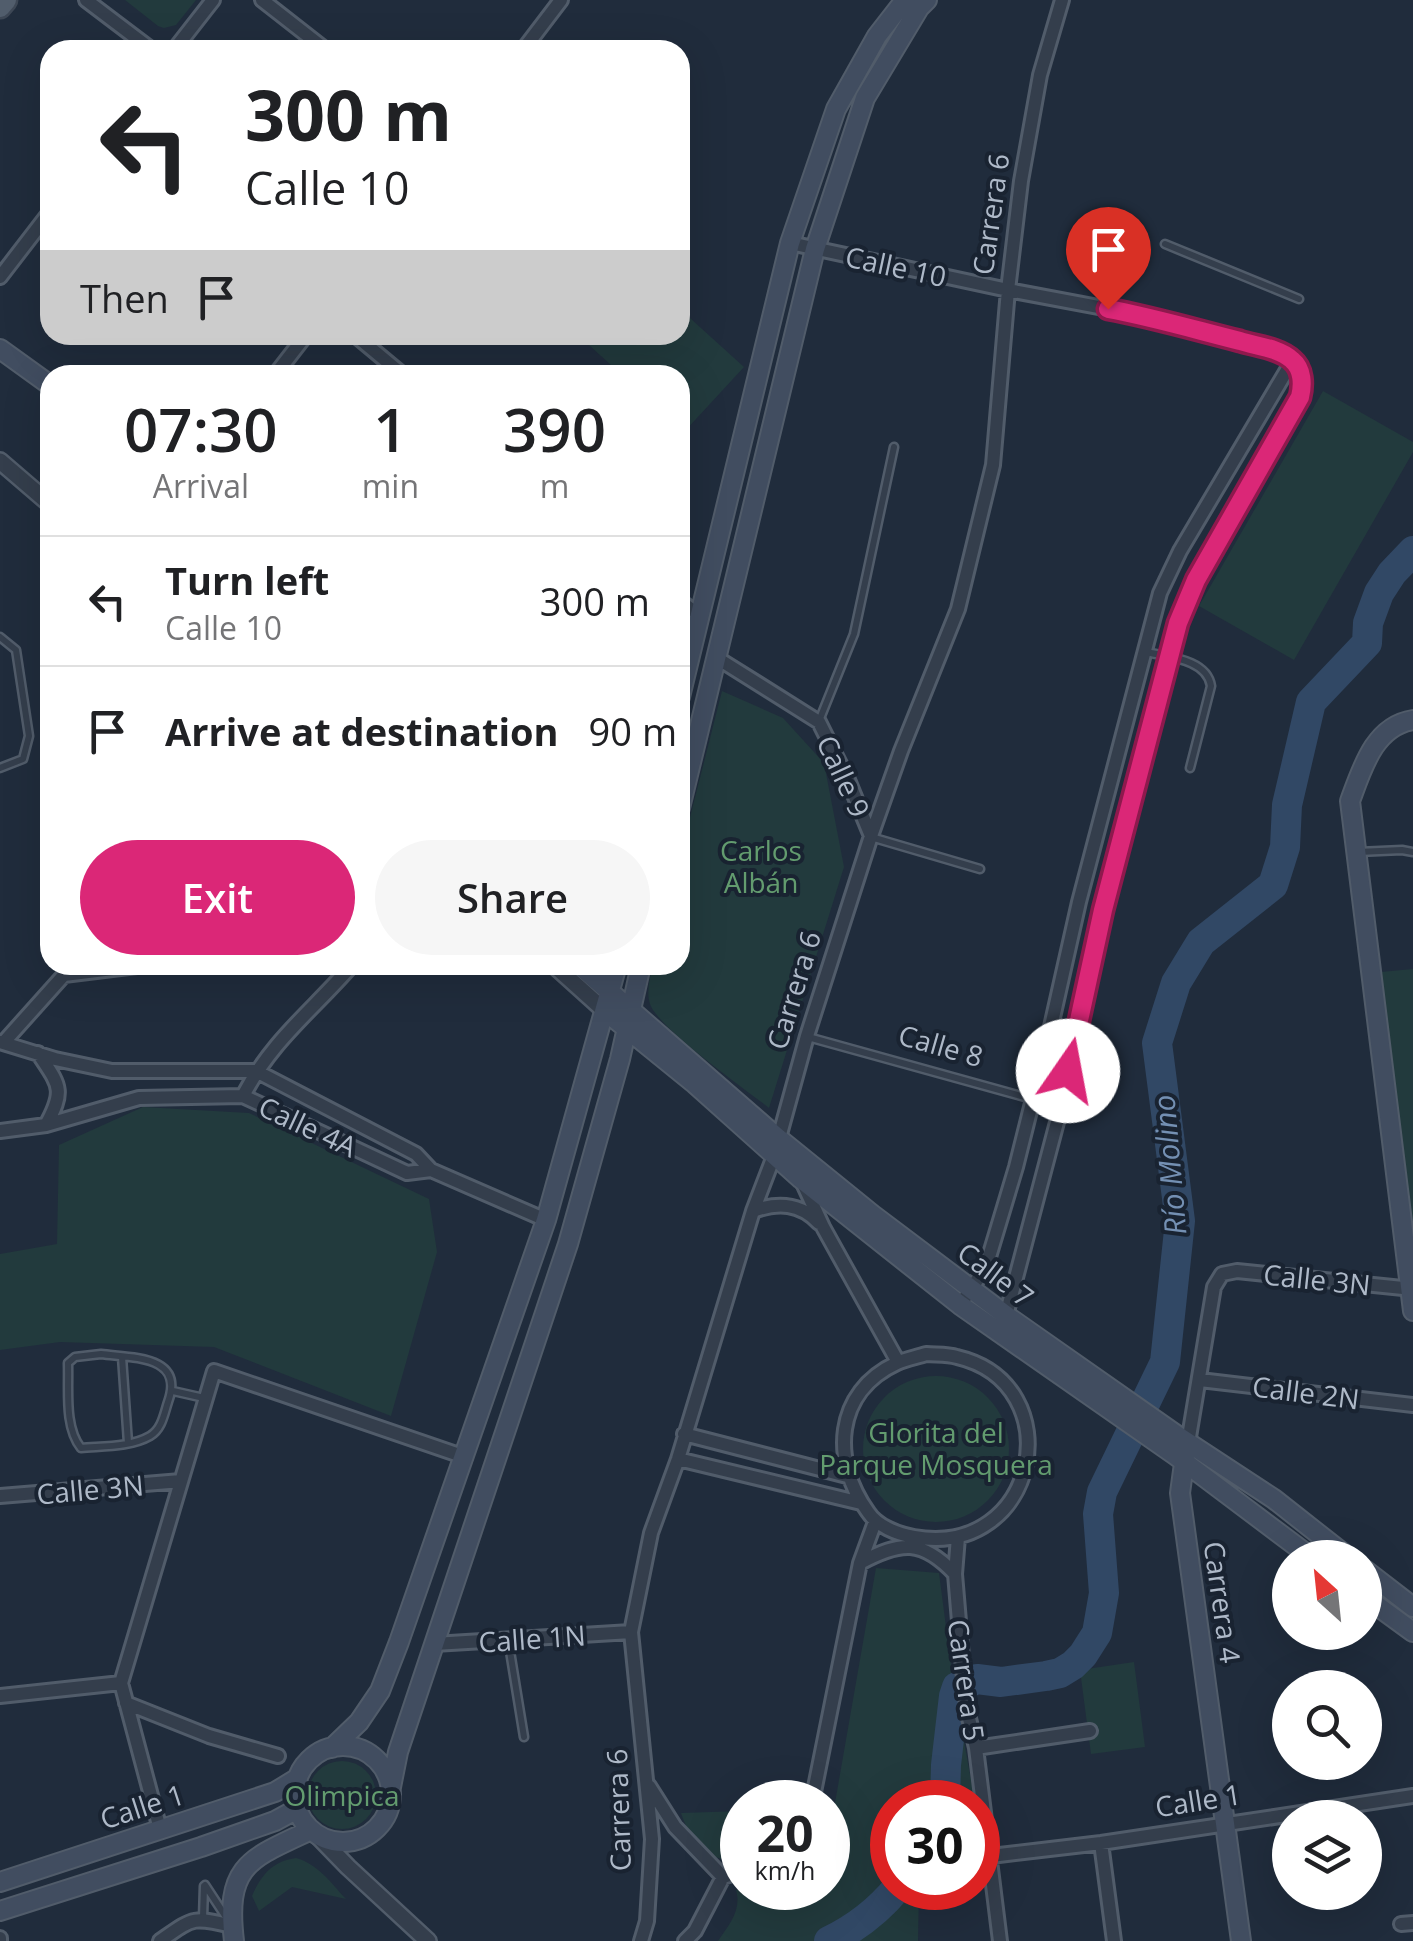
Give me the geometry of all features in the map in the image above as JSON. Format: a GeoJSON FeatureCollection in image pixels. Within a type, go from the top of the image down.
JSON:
{"type":"FeatureCollection","features":[{"type":"Feature","properties":{"kind":"main road"},"geometry":{"type":"LineString","coordinates":[[0,8],[6,0]]}},
{"type":"Feature","properties":{"kind":"main road"},"geometry":{"type":"LineString","coordinates":[[690,651],[790,243],[836,109],[877,36],[905,0]]}},
{"type":"Feature","properties":{"kind":"main road"},"geometry":{"type":"LineString","coordinates":[[690,767],[816,249],[865,98],[927,0]]}},
{"type":"Feature","properties":{"kind":"main road"},"geometry":{"type":"LineString","coordinates":[[0,350],[40,378]]}},
{"type":"Feature","properties":{"kind":"main road"},"geometry":{"type":"LineString","coordinates":[[1413,720],[1384,734],[1368,754],[1350,800],[1413,1311]]}},
{"type":"Feature","properties":{"kind":"main road"},"geometry":{"type":"LineString","coordinates":[[591,975],[630,1008]]}},
{"type":"Feature","properties":{"kind":"main road"},"geometry":{"type":"LineString","coordinates":[[332,1748],[359,1722],[380,1691],[546,1220],[615,975]]}},
{"type":"Feature","properties":{"kind":"main road"},"geometry":{"type":"LineString","coordinates":[[391,1787],[386,1772],[363,1750],[348,1746],[332,1748],[305,1765],[295,1794],[297,1810],[313,1832],[346,1842],[375,1830],[385,1818],[398,1752],[568,1244],[620,1059],[638,975]]}},
{"type":"Feature","properties":{"kind":"main road","name":"Calle 7"},"geometry":{"type":"LineString","coordinates":[[630,1008],[776,1147],[800,1179],[1182,1449],[1291,1540]]}},
{"type":"Feature","properties":{"kind":"main road","name":"Calle 7"},"geometry":{"type":"LineString","coordinates":[[606,1011],[776,1147],[873,1215],[966,1298]]}},
{"type":"Feature","properties":{"kind":"main road","name":"Calle 7"},"geometry":{"type":"LineString","coordinates":[[1182,1449],[1274,1499],[1326,1540]]}},
{"type":"Feature","properties":{"kind":"main road","name":"Carrera 4"},"geometry":{"type":"LineString","coordinates":[[1182,1449],[1180,1493],[1241,1941]]}},
{"type":"Feature","properties":{"kind":"main road"},"geometry":{"type":"LineString","coordinates":[[1382,1583],[1413,1607]]}},
{"type":"Feature","properties":{"kind":"main road"},"geometry":{"type":"LineString","coordinates":[[1382,1609],[1413,1631]]}},
{"type":"Feature","properties":{"kind":"main road","name":"Calle 1"},"geometry":{"type":"LineString","coordinates":[[0,1882],[275,1792],[298,1778]]}},
{"type":"Feature","properties":{"kind":"main road","name":"Calle 1"},"geometry":{"type":"LineString","coordinates":[[0,1911],[202,1853],[297,1810]]}},
{"type":"Feature","properties":{"kind":"main road"},"geometry":{"type":"LineString","coordinates":[[233,1934],[232,1892],[241,1873],[252,1860],[313,1832]]}},
{"type":"Feature","properties":{"kind":"street"},"geometry":{"type":"LineString","coordinates":[[86,0],[139,40]]}},
{"type":"Feature","properties":{"kind":"street"},"geometry":{"type":"LineString","coordinates":[[182,40],[213,0]]}},
{"type":"Feature","properties":{"kind":"street"},"geometry":{"type":"LineString","coordinates":[[262,0],[313,40]]}},
{"type":"Feature","properties":{"kind":"street"},"geometry":{"type":"LineString","coordinates":[[530,40],[561,0]]}},
{"type":"Feature","properties":{"kind":"street","name":"Carrera 6"},"geometry":{"type":"LineString","coordinates":[[642,1941],[647,1921],[652,1839],[631,1632],[651,1533],[678,1459],[870,836],[958,609],[993,465],[1021,181],[1040,75],[1062,0]]}},
{"type":"Feature","properties":{"kind":"street"},"geometry":{"type":"LineString","coordinates":[[0,277],[40,225]]}},
{"type":"Feature","properties":{"kind":"street","name":"Calle 10"},"geometry":{"type":"LineString","coordinates":[[790,243],[1141,315],[1272,350],[1293,360]]}},
{"type":"Feature","properties":{"kind":"street"},"geometry":{"type":"LineString","coordinates":[[283,365],[298,345]]}},
{"type":"Feature","properties":{"kind":"street"},"geometry":{"type":"LineString","coordinates":[[366,345],[391,365]]}},
{"type":"Feature","properties":{"kind":"street"},"geometry":{"type":"LineString","coordinates":[[966,1298],[986,1267],[1016,1167],[1079,902],[1160,593],[1180,551],[1293,360]]}},
{"type":"Feature","properties":{"kind":"street"},"geometry":{"type":"LineString","coordinates":[[1004,1326],[1061,1107],[1103,910],[1178,623],[1196,580],[1300,397],[1302,377],[1293,360]]}},
{"type":"Feature","properties":{"kind":"street"},"geometry":{"type":"LineString","coordinates":[[0,461],[40,495]]}},
{"type":"Feature","properties":{"kind":"street"},"geometry":{"type":"LineString","coordinates":[[690,608],[698,615]]}},
{"type":"Feature","properties":{"kind":"street","name":"Calle 9"},"geometry":{"type":"LineString","coordinates":[[717,658],[818,722],[848,780],[870,836]]}},
{"type":"Feature","properties":{"kind":"street"},"geometry":{"type":"LineString","coordinates":[[60,975],[2,1042],[112,1071],[256,1071],[416,1154],[431,1170]]}},
{"type":"Feature","properties":{"kind":"street"},"geometry":{"type":"LineString","coordinates":[[243,1096],[282,1036],[342,975]]}},
{"type":"Feature","properties":{"kind":"street"},"geometry":{"type":"LineString","coordinates":[[565,975],[606,1011]]}},
{"type":"Feature","properties":{"kind":"street"},"geometry":{"type":"LineString","coordinates":[[1050,1031],[1076,1036]]}},
{"type":"Feature","properties":{"kind":"street"},"geometry":{"type":"LineString","coordinates":[[38,1054],[59,1090],[58,1103],[46,1125]]}},
{"type":"Feature","properties":{"kind":"street","name":"Calle 4A"},"geometry":{"type":"LineString","coordinates":[[0,1131],[46,1125],[140,1098],[243,1096],[407,1172],[431,1170],[546,1220]]}},
{"type":"Feature","properties":{"kind":"street"},"geometry":{"type":"LineString","coordinates":[[1016,1167],[1044,1174]]}},
{"type":"Feature","properties":{"kind":"street"},"geometry":{"type":"LineString","coordinates":[[800,1179],[898,1362]]}},
{"type":"Feature","properties":{"kind":"street"},"geometry":{"type":"LineString","coordinates":[[754,1211],[784,1204],[799,1208],[823,1227]]}},
{"type":"Feature","properties":{"kind":"street","name":"Calle 3N"},"geometry":{"type":"LineString","coordinates":[[1222,1274],[1236,1271],[1412,1288]]}},
{"type":"Feature","properties":{"kind":"street","name":"Carrera 4"},"geometry":{"type":"LineString","coordinates":[[1182,1449],[1200,1380],[1214,1287],[1222,1274]]}},
{"type":"Feature","properties":{"kind":"street"},"geometry":{"type":"LineString","coordinates":[[926,1354],[956,1356],[983,1366],[1007,1387],[1023,1414],[1029,1444],[1024,1475],[1010,1503],[987,1524],[958,1537],[932,1540],[906,1536],[874,1522],[847,1476],[842,1449],[846,1422],[866,1387],[898,1362],[926,1354]]}},
{"type":"Feature","properties":{"kind":"street"},"geometry":{"type":"LineString","coordinates":[[160,1829],[121,1683],[214,1371],[465,1458]]}},
{"type":"Feature","properties":{"kind":"street","name":"Calle 2N"},"geometry":{"type":"LineString","coordinates":[[1200,1380],[1413,1405]]}},
{"type":"Feature","properties":{"kind":"street"},"geometry":{"type":"LineString","coordinates":[[684,1434],[847,1476]]}},
{"type":"Feature","properties":{"kind":"street"},"geometry":{"type":"LineString","coordinates":[[678,1459],[861,1503]]}},
{"type":"Feature","properties":{"kind":"street","name":"Calle 3N"},"geometry":{"type":"LineString","coordinates":[[0,1496],[180,1481]]}},
{"type":"Feature","properties":{"kind":"street"},"geometry":{"type":"LineString","coordinates":[[816,1780],[860,1563],[874,1522]]}},
{"type":"Feature","properties":{"kind":"street","name":"Carrera 5"},"geometry":{"type":"LineString","coordinates":[[958,1537],[955,1574],[963,1669],[980,1780]]}},
{"type":"Feature","properties":{"kind":"street"},"geometry":{"type":"LineString","coordinates":[[860,1563],[884,1550],[914,1548],[938,1557],[955,1574]]}},
{"type":"Feature","properties":{"kind":"street","name":"Calle 1N"},"geometry":{"type":"LineString","coordinates":[[434,1644],[631,1632]]}},
{"type":"Feature","properties":{"kind":"street"},"geometry":{"type":"LineString","coordinates":[[0,1696],[121,1683]]}},
{"type":"Feature","properties":{"kind":"street"},"geometry":{"type":"LineString","coordinates":[[126,1703],[208,1736],[278,1756]]}},
{"type":"Feature","properties":{"kind":"street"},"geometry":{"type":"LineString","coordinates":[[976,1748],[1090,1731]]}},
{"type":"Feature","properties":{"kind":"street"},"geometry":{"type":"LineString","coordinates":[[648,1784],[675,1826],[720,1874]]}},
{"type":"Feature","properties":{"kind":"street","name":"Calle 1"},"geometry":{"type":"LineString","coordinates":[[1000,1855],[1413,1796]]}},
{"type":"Feature","properties":{"kind":"street"},"geometry":{"type":"LineString","coordinates":[[313,1832],[428,1941]]}},
{"type":"Feature","properties":{"kind":"street"},"geometry":{"type":"LineString","coordinates":[[1101,1843],[1114,1941]]}},
{"type":"Feature","properties":{"kind":"street"},"geometry":{"type":"LineString","coordinates":[[685,1941],[695,1931],[720,1883]]}},
{"type":"Feature","properties":{"kind":"street","name":"Carrera 5"},"geometry":{"type":"LineString","coordinates":[[997,1910],[1000,1941]]}},
{"type":"Feature","properties":{"kind":"street"},"geometry":{"type":"LineString","coordinates":[[160,1941],[190,1920],[203,1918],[233,1934]]}},
{"type":"Feature","properties":{"kind":"lane"},"geometry":{"type":"LineString","coordinates":[[1165,244],[1299,299]]}},
{"type":"Feature","properties":{"kind":"lane"},"geometry":{"type":"LineString","coordinates":[[818,722],[854,634],[894,447]]}},
{"type":"Feature","properties":{"kind":"lane"},"geometry":{"type":"LineString","coordinates":[[0,637],[16,650],[29,736],[23,759],[0,768]]}},
{"type":"Feature","properties":{"kind":"lane"},"geometry":{"type":"LineString","coordinates":[[1144,651],[1202,667],[1209,675],[1211,686],[1190,768]]}},
{"type":"Feature","properties":{"kind":"lane","name":"Calle 9"},"geometry":{"type":"LineString","coordinates":[[870,836],[980,869]]}},
{"type":"Feature","properties":{"kind":"lane"},"geometry":{"type":"LineString","coordinates":[[1356,852],[1413,852]]}},
{"type":"Feature","properties":{"kind":"lane","name":"Calle 8"},"geometry":{"type":"LineString","coordinates":[[807,1036],[1061,1107]]}},
{"type":"Feature","properties":{"kind":"lane"},"geometry":{"type":"LineString","coordinates":[[75,1357],[122,1357],[153,1361],[171,1376],[172,1391],[159,1429],[128,1444],[81,1448],[73,1438],[70,1422],[68,1364],[75,1357]]}},
{"type":"Feature","properties":{"kind":"lane"},"geometry":{"type":"LineString","coordinates":[[122,1357],[128,1444]]}},
{"type":"Feature","properties":{"kind":"lane"},"geometry":{"type":"LineString","coordinates":[[172,1391],[206,1399]]}},
{"type":"Feature","properties":{"kind":"lane"},"geometry":{"type":"LineString","coordinates":[[508,1640],[524,1737]]}},
{"type":"Feature","properties":{"kind":"lane"},"geometry":{"type":"LineString","coordinates":[[203,1918],[204,1885],[233,1934]]}},
{"type":"Feature","properties":{"kind":"green space"},"geometry":{"type":"Polygon","coordinates":[[[125,0],[196,0],[176,25],[164,28],[125,0]]]}},
{"type":"Feature","properties":{"kind":"green space"},"geometry":{"type":"Polygon","coordinates":[[[690,318],[744,367],[690,426],[690,365],[611,365],[589,345],[690,345],[690,318]]]}},
{"type":"Feature","properties":{"kind":"green space"},"geometry":{"type":"Polygon","coordinates":[[[1323,391],[1413,442],[1413,452],[1294,660],[1199,606],[1323,391]]]}},
{"type":"Feature","properties":{"kind":"green space","name":"Carlos Albán"},"geometry":{"type":"Polygon","coordinates":[[[722,691],[783,718],[824,763],[844,867],[769,1108],[685,1042],[656,1015],[650,1004],[651,975],[690,975],[690,817],[722,691]]]}},
{"type":"Feature","properties":{"kind":"green space"},"geometry":{"type":"Polygon","coordinates":[[[1413,969],[1413,1229],[1411,1233],[1370,973],[1413,969]]]}},
{"type":"Feature","properties":{"kind":"green space"},"geometry":{"type":"Polygon","coordinates":[[[143,1107],[249,1113],[429,1199],[437,1252],[391,1416],[214,1347],[60,1342],[0,1350],[0,1254],[57,1244],[59,1145],[143,1107]]]}},
{"type":"Feature","properties":{"kind":"green space","name":"Glorita del Parque Mosquera"},"geometry":{"type":"Polygon","coordinates":[[[936,1376],[964,1382],[987,1398],[1003,1421],[1009,1449],[1003,1477],[987,1500],[964,1516],[936,1522],[908,1516],[885,1500],[869,1477],[863,1449],[869,1421],[885,1398],[908,1382],[936,1376]]]}},
{"type":"Feature","properties":{"kind":"green space"},"geometry":{"type":"Polygon","coordinates":[[[876,1568],[939,1573],[971,1780],[870,1780],[870,1910],[919,1910],[918,1941],[718,1941],[736,1910],[850,1910],[850,1780],[839,1780],[876,1568]]]}},
{"type":"Feature","properties":{"kind":"green space"},"geometry":{"type":"Polygon","coordinates":[[[1134,1662],[1145,1747],[1091,1754],[1080,1670],[1134,1662]]]}},
{"type":"Feature","properties":{"kind":"green space","name":"Olimpica"},"geometry":{"type":"Polygon","coordinates":[[[342,1761],[366,1771],[376,1795],[366,1819],[342,1829],[318,1819],[308,1795],[318,1771],[342,1761]]]}},
{"type":"Feature","properties":{"kind":"green space"},"geometry":{"type":"Polygon","coordinates":[[[720,1812],[720,1859],[696,1841],[681,1813],[720,1812]]]}},
{"type":"Feature","properties":{"kind":"green space"},"geometry":{"type":"Polygon","coordinates":[[[296,1858],[318,1869],[346,1899],[292,1887],[259,1911],[252,1896],[259,1882],[274,1866],[296,1858]]]}},
{"type":"Feature","properties":{"kind":"waterway","name":"Río Molino"},"geometry":{"type":"LineString","coordinates":[[946,1780],[957,1687],[977,1679],[1001,1682],[1060,1673],[1083,1655],[1097,1633],[1104,1593],[1098,1514],[1102,1492],[1165,1362],[1180,1221],[1157,1043],[1176,983],[1201,942],[1273,885],[1285,847],[1287,805],[1311,702],[1367,643],[1368,623],[1379,593],[1413,551]]}},
{"type":"Feature","properties":{"kind":"waterway","name":"Río Molino"},"geometry":{"type":"LineString","coordinates":[[829,1941],[875,1910]]}},
{"type":"Feature","properties":{"kind":"route"},"geometry":{"type":"LineString","coordinates":[[1068,1071],[1103,910],[1178,623],[1196,580],[1302,388],[1302,377],[1293,360],[1272,350],[1108,309]]}}]}
